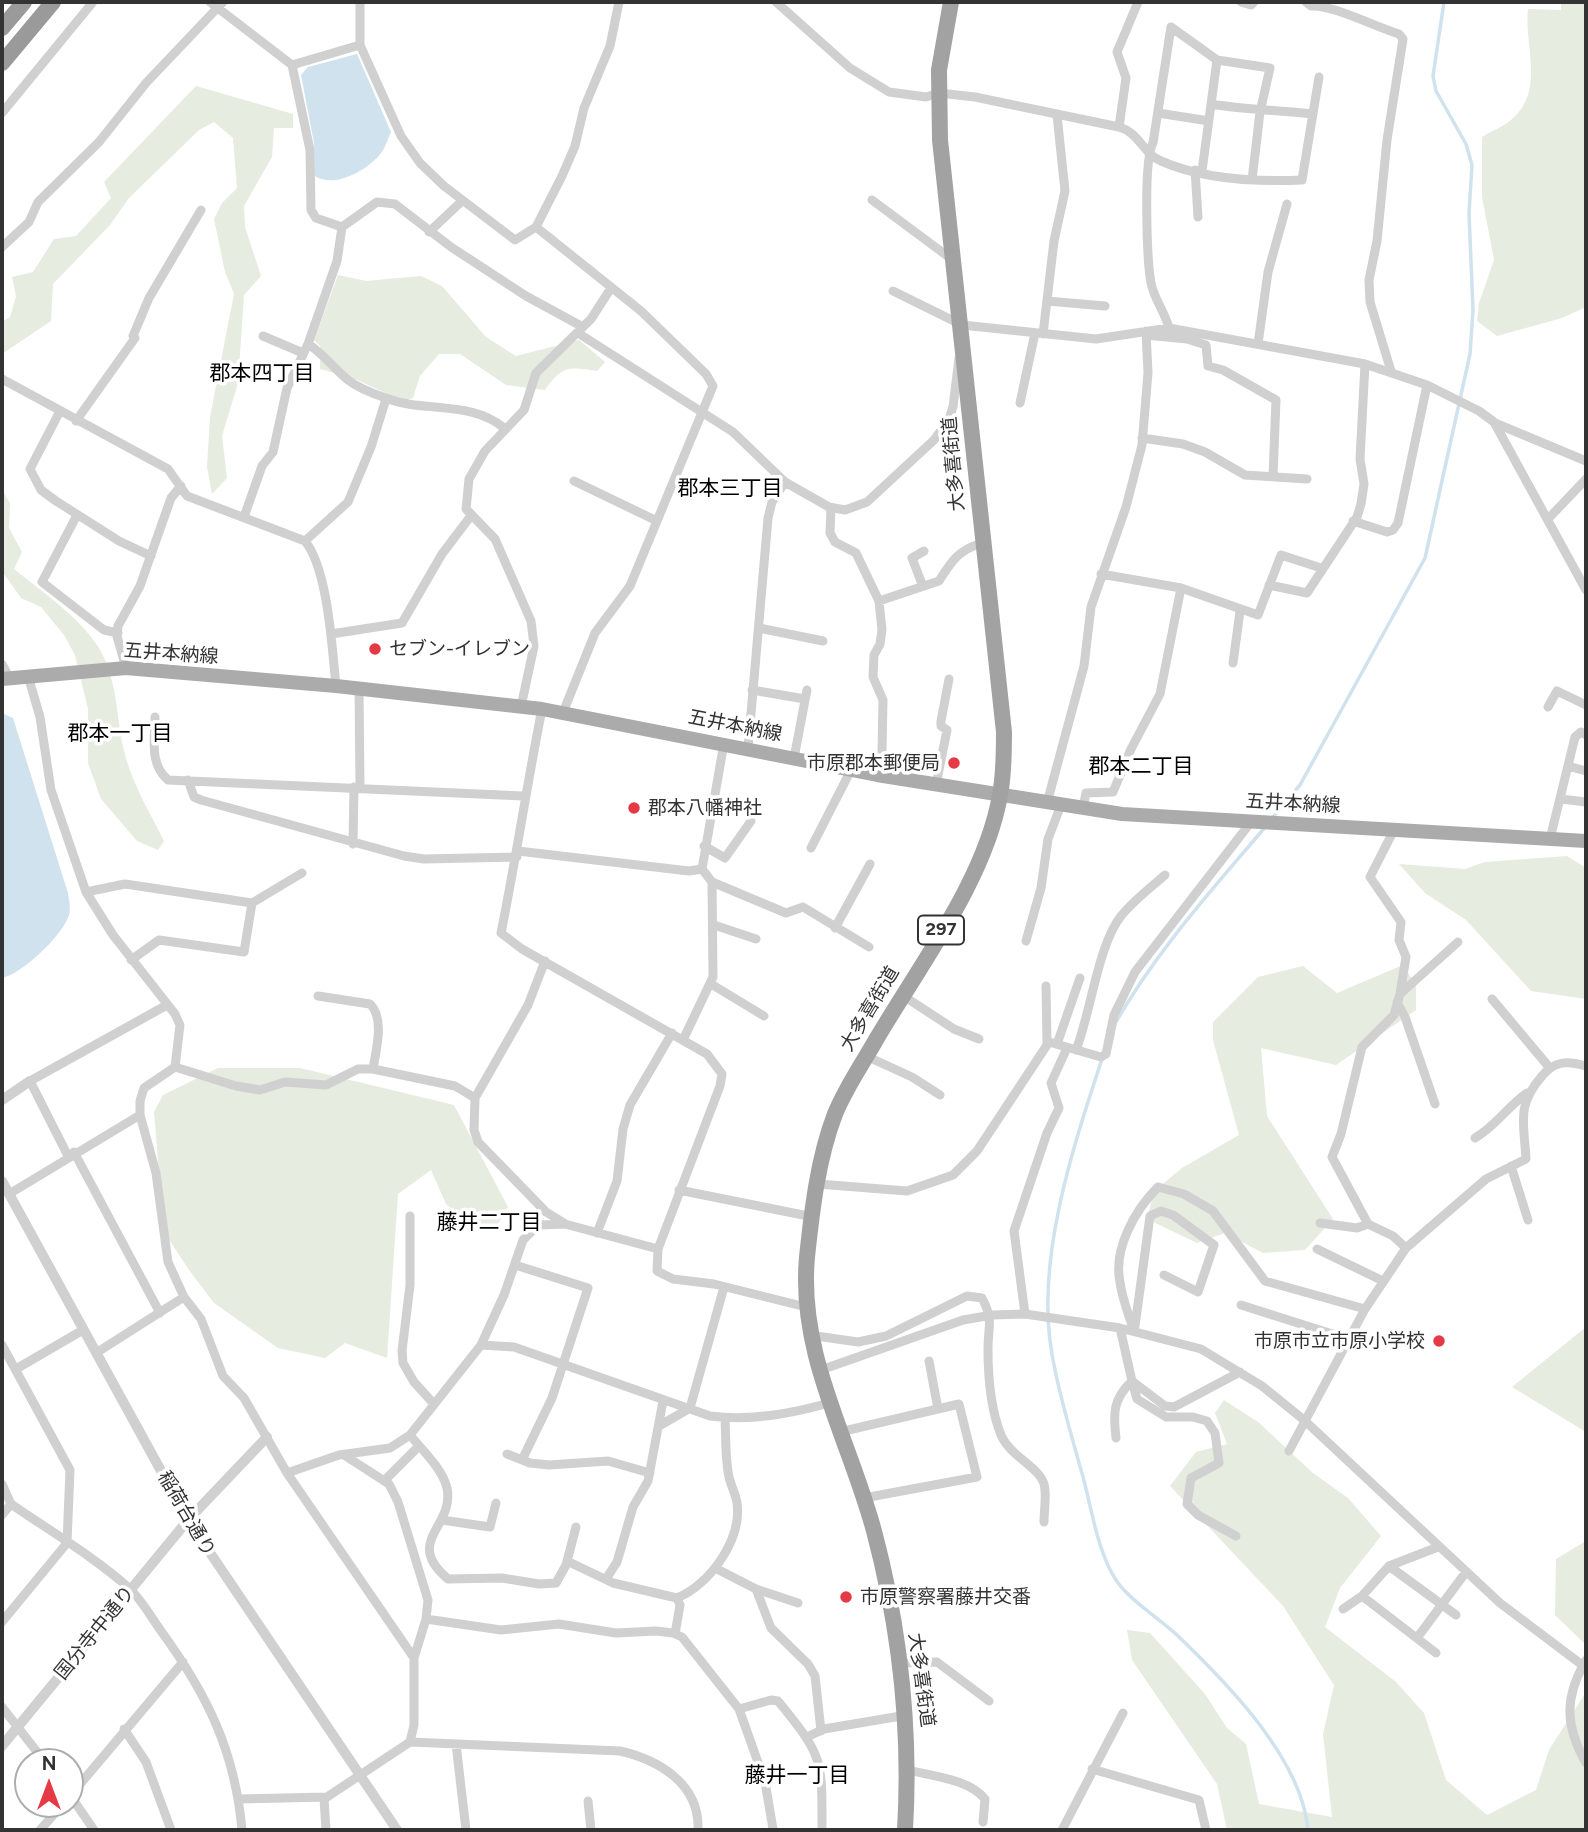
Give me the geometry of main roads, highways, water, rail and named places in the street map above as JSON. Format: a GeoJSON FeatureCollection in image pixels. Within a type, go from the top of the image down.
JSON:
{"type":"FeatureCollection","features":[{"type":"Feature","properties":{"kind":"highway"},"geometry":{"type":"LineString","coordinates":[[2,28],[24,2]]}},
{"type":"Feature","properties":{"kind":"highway"},"geometry":{"type":"LineString","coordinates":[[2,63],[53,2]]}},
{"type":"Feature","properties":{"kind":"highway","name":"大多喜街道"},"geometry":{"type":"LineString","coordinates":[[905,1830],[907,1716],[900,1663],[879,1555],[864,1499],[818,1371],[809,1335],[806,1307],[813,1217],[835,1114],[866,1056],[974,875],[990,834],[1000,796],[1004,732],[982,543],[956,262],[940,140],[941,48],[951,2]]}},
{"type":"Feature","properties":{"kind":"main road","name":"五井本納線"},"geometry":{"type":"LineString","coordinates":[[5,678],[126,668],[336,686],[542,709],[877,775],[1083,808],[1586,841]]}},
{"type":"Feature","properties":{"kind":"water"},"geometry":{"type":"Polygon","coordinates":[[[357,54],[391,132],[383,151],[368,166],[341,179],[323,179],[315,176],[314,143],[301,75],[308,67],[357,54]]]}},
{"type":"Feature","properties":{"kind":"water"},"geometry":{"type":"Polygon","coordinates":[[[2,713],[13,718],[68,893],[70,910],[59,933],[41,953],[20,969],[2,978],[2,713]]]}},
{"type":"Feature","properties":{"kind":"waterway"},"geometry":{"type":"LineString","coordinates":[[1273,817],[1300,785],[1425,558],[1470,354],[1473,310],[1469,213],[1472,165],[1466,144],[1436,91],[1433,76],[1444,2]]}},
{"type":"Feature","properties":{"kind":"waterway"},"geometry":{"type":"LineString","coordinates":[[1116,1022],[1168,945],[1266,826]]}},
{"type":"Feature","properties":{"kind":"waterway"},"geometry":{"type":"LineString","coordinates":[[1102,1059],[1069,1166],[1060,1205],[1053,1243],[1048,1318],[1058,1385],[1096,1532],[1105,1559],[1118,1583],[1171,1629],[1218,1676],[1259,1724],[1292,1776],[1303,1803],[1308,1830]]}},
{"type":"Feature","properties":{"kind":"place","name":"セブン-イレブン"},"geometry":{"type":"Point","coordinates":[375,649]}},
{"type":"Feature","properties":{"kind":"place","name":"市原郡本郵便局"},"geometry":{"type":"Point","coordinates":[954,763]}},
{"type":"Feature","properties":{"kind":"place","name":"郡本八幡神社"},"geometry":{"type":"Point","coordinates":[634,808]}},
{"type":"Feature","properties":{"kind":"place","name":"市原市立市原小学校"},"geometry":{"type":"Point","coordinates":[1439,1341]}},
{"type":"Feature","properties":{"kind":"place","name":"市原警察署藤井交番"},"geometry":{"type":"Point","coordinates":[846,1597]}},
{"type":"Feature","properties":{"kind":"district","name":"郡本四丁目"},"geometry":{"type":"Point","coordinates":[262,374]}},
{"type":"Feature","properties":{"kind":"district","name":"郡本三丁目"},"geometry":{"type":"Point","coordinates":[730,489]}},
{"type":"Feature","properties":{"kind":"district","name":"郡本一丁目"},"geometry":{"type":"Point","coordinates":[120,734]}},
{"type":"Feature","properties":{"kind":"district","name":"郡本二丁目"},"geometry":{"type":"Point","coordinates":[1141,767]}},
{"type":"Feature","properties":{"kind":"district","name":"藤井二丁目"},"geometry":{"type":"Point","coordinates":[489,1223]}},
{"type":"Feature","properties":{"kind":"district","name":"藤井一丁目"},"geometry":{"type":"Point","coordinates":[797,1776]}}]}
